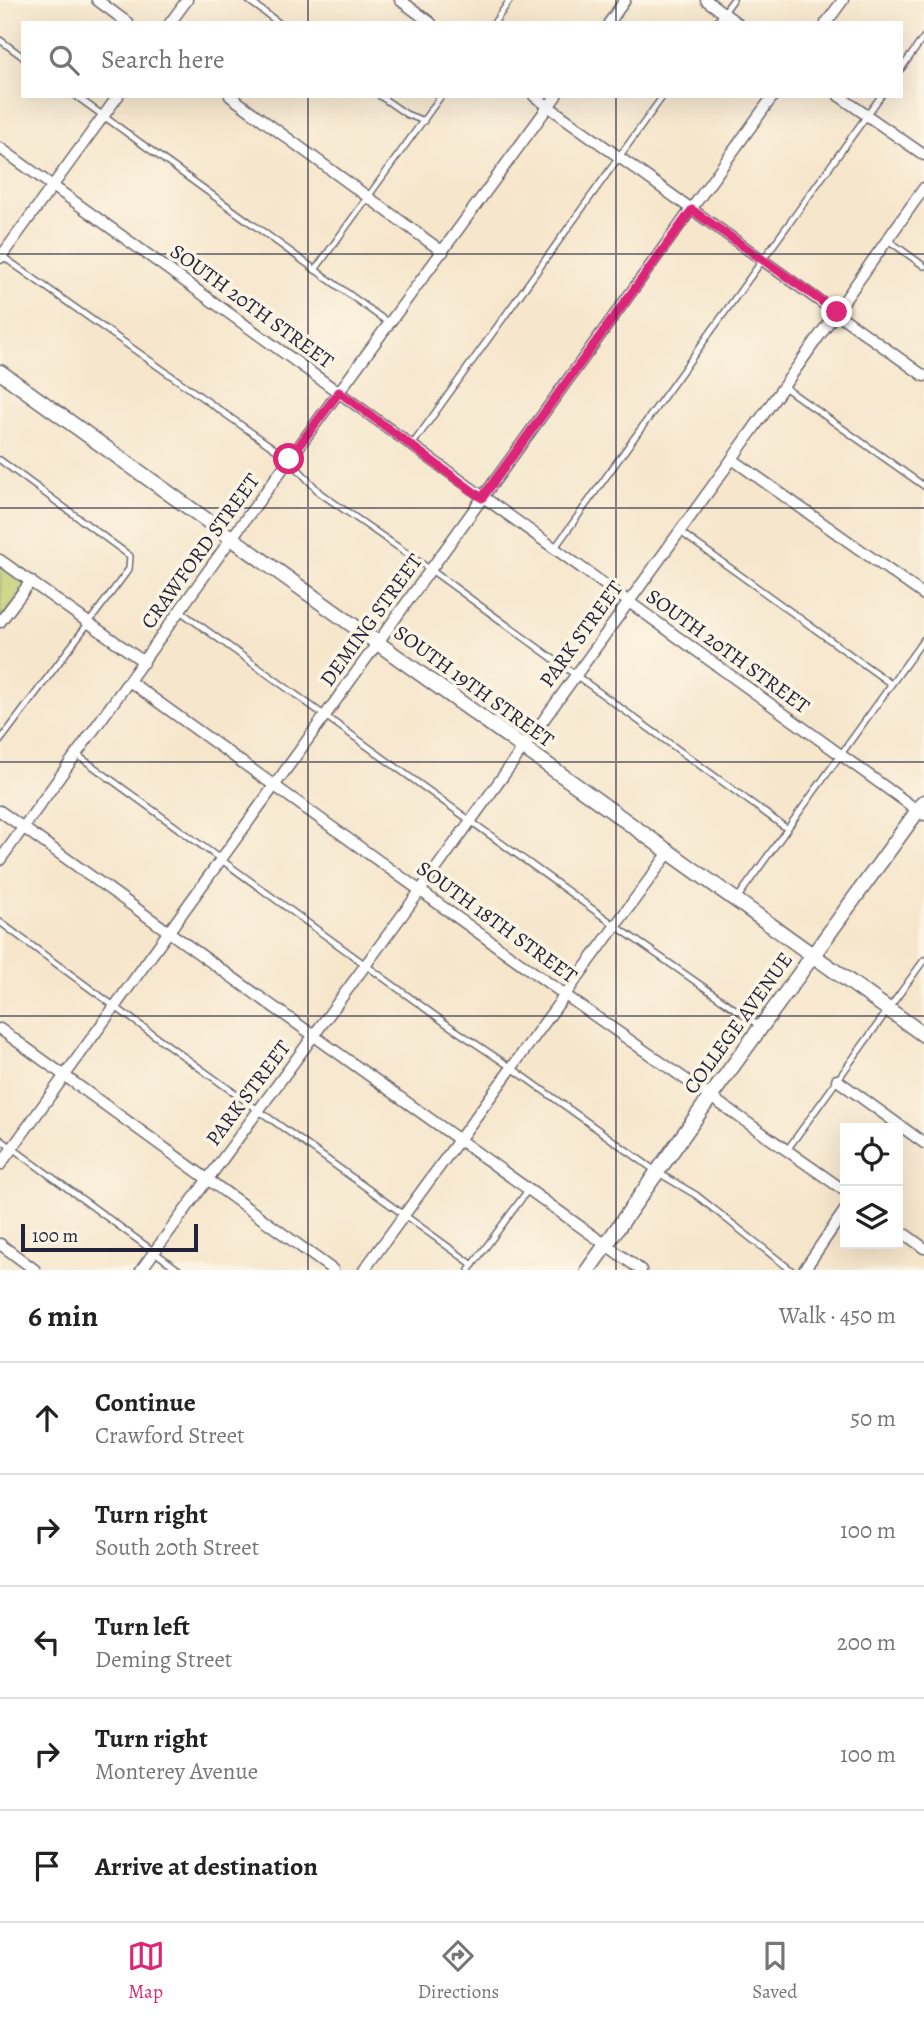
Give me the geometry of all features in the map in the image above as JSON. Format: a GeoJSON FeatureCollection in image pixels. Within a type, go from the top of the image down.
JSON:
{"type":"FeatureCollection","features":[{"type":"Feature","properties":{"kind":"street"},"geometry":{"type":"LineString","coordinates":[[97,0],[125,21]]}},
{"type":"Feature","properties":{"kind":"street"},"geometry":{"type":"LineString","coordinates":[[171,21],[187,0]]}},
{"type":"Feature","properties":{"kind":"street"},"geometry":{"type":"LineString","coordinates":[[400,0],[428,21]]}},
{"type":"Feature","properties":{"kind":"street"},"geometry":{"type":"LineString","coordinates":[[609,21],[625,0]]}},
{"type":"Feature","properties":{"kind":"street"},"geometry":{"type":"LineString","coordinates":[[706,0],[734,21]]}},
{"type":"Feature","properties":{"kind":"street"},"geometry":{"type":"LineString","coordinates":[[827,21],[843,0]]}},
{"type":"Feature","properties":{"kind":"street"},"geometry":{"type":"LineString","coordinates":[[1,254],[116,98]]}},
{"type":"Feature","properties":{"kind":"street"},"geometry":{"type":"LineString","coordinates":[[233,98],[443,252]]}},
{"type":"Feature","properties":{"kind":"street"},"geometry":{"type":"LineString","coordinates":[[537,98],[924,376]]}},
{"type":"Feature","properties":{"kind":"street","name":"CRAWFORD STREET"},"geometry":{"type":"LineString","coordinates":[[0,860],[289,459],[555,98]]}},
{"type":"Feature","properties":{"kind":"street","name":"DEMING STREET"},"geometry":{"type":"LineString","coordinates":[[0,1165],[772,98]]}},
{"type":"Feature","properties":{"kind":"street"},"geometry":{"type":"LineString","coordinates":[[842,98],[924,155]]}},
{"type":"Feature","properties":{"kind":"street","name":"SOUTH 20TH STREET"},"geometry":{"type":"LineString","coordinates":[[0,148],[627,603],[922,809]]}},
{"type":"Feature","properties":{"kind":"street","name":"PARK STREET"},"geometry":{"type":"LineString","coordinates":[[141,1270],[733,459],[924,188]]}},
{"type":"Feature","properties":{"kind":"street","name":"SOUTH 19TH STREET"},"geometry":{"type":"LineString","coordinates":[[0,372],[924,1035]]}},
{"type":"Feature","properties":{"kind":"street"},"geometry":{"type":"LineString","coordinates":[[733,459],[924,595]]}},
{"type":"Feature","properties":{"kind":"street"},"geometry":{"type":"LineString","coordinates":[[0,560],[144,662]]}},
{"type":"Feature","properties":{"kind":"street"},"geometry":{"type":"LineString","coordinates":[[0,622],[31,581]]}},
{"type":"Feature","properties":{"kind":"street","name":"SOUTH 18TH STREET"},"geometry":{"type":"LineString","coordinates":[[130,681],[565,995],[840,1187]]}},
{"type":"Feature","properties":{"kind":"street","name":"COLLEGE AVENUE"},"geometry":{"type":"LineString","coordinates":[[588,1270],[812,956],[922,809]]}},
{"type":"Feature","properties":{"kind":"street"},"geometry":{"type":"LineString","coordinates":[[0,811],[641,1270]]}},
{"type":"Feature","properties":{"kind":"street"},"geometry":{"type":"LineString","coordinates":[[364,1270],[670,851]]}},
{"type":"Feature","properties":{"kind":"street"},"geometry":{"type":"LineString","coordinates":[[0,1029],[333,1270]]}},
{"type":"Feature","properties":{"kind":"street"},"geometry":{"type":"LineString","coordinates":[[837,1080],[924,1143]]}},
{"type":"Feature","properties":{"kind":"street"},"geometry":{"type":"LineString","coordinates":[[804,1270],[840,1217]]}},
{"type":"Feature","properties":{"kind":"street"},"geometry":{"type":"LineString","coordinates":[[903,1233],[924,1248]]}},
{"type":"Feature","properties":{"kind":"street"},"geometry":{"type":"LineString","coordinates":[[0,1244],[35,1270]]}},
{"type":"Feature","properties":{"kind":"lane"},"geometry":{"type":"LineString","coordinates":[[248,0],[276,21]]}},
{"type":"Feature","properties":{"kind":"lane"},"geometry":{"type":"LineString","coordinates":[[495,21],[510,0]]}},
{"type":"Feature","properties":{"kind":"lane"},"geometry":{"type":"LineString","coordinates":[[717,21],[733,0]]}},
{"type":"Feature","properties":{"kind":"lane"},"geometry":{"type":"LineString","coordinates":[[903,66],[924,37]]}},
{"type":"Feature","properties":{"kind":"lane"},"geometry":{"type":"LineString","coordinates":[[0,40],[21,56]]}},
{"type":"Feature","properties":{"kind":"lane"},"geometry":{"type":"LineString","coordinates":[[79,98],[390,324]]}},
{"type":"Feature","properties":{"kind":"lane"},"geometry":{"type":"LineString","coordinates":[[383,98],[405,114],[424,121]]}},
{"type":"Feature","properties":{"kind":"lane"},"geometry":{"type":"LineString","coordinates":[[316,270],[440,98]]}},
{"type":"Feature","properties":{"kind":"lane"},"geometry":{"type":"LineString","coordinates":[[412,445],[662,98]]}},
{"type":"Feature","properties":{"kind":"lane"},"geometry":{"type":"LineString","coordinates":[[554,549],[880,98]]}},
{"type":"Feature","properties":{"kind":"lane"},"geometry":{"type":"LineString","coordinates":[[888,240],[924,266]]}},
{"type":"Feature","properties":{"kind":"lane"},"geometry":{"type":"LineString","coordinates":[[1,254],[289,459],[320,493],[576,674],[786,828]]}},
{"type":"Feature","properties":{"kind":"lane"},"geometry":{"type":"LineString","coordinates":[[783,387],[924,486]]}},
{"type":"Feature","properties":{"kind":"lane"},"geometry":{"type":"LineString","coordinates":[[0,460],[130,556],[129,569],[0,741]]}},
{"type":"Feature","properties":{"kind":"lane"},"geometry":{"type":"LineString","coordinates":[[679,531],[891,684]]}},
{"type":"Feature","properties":{"kind":"lane"},"geometry":{"type":"LineString","coordinates":[[180,611],[616,926],[761,1027]]}},
{"type":"Feature","properties":{"kind":"lane"},"geometry":{"type":"LineString","coordinates":[[736,900],[924,639]]}},
{"type":"Feature","properties":{"kind":"lane"},"geometry":{"type":"LineString","coordinates":[[76,754],[448,1025],[657,1172],[696,1195],[791,1270]]}},
{"type":"Feature","properties":{"kind":"lane"},"geometry":{"type":"LineString","coordinates":[[0,922],[114,1008],[405,1214],[471,1267],[528,1190]]}},
{"type":"Feature","properties":{"kind":"lane"},"geometry":{"type":"LineString","coordinates":[[787,1150],[924,960]]}},
{"type":"Feature","properties":{"kind":"lane"},"geometry":{"type":"LineString","coordinates":[[0,1139],[179,1270]]}},
{"type":"Feature","properties":{"kind":"green space"},"geometry":{"type":"Polygon","coordinates":[[[0,560],[31,581],[0,622],[0,560]]]}},
{"type":"Feature","properties":{"kind":"route"},"geometry":{"type":"LineString","coordinates":[[289,459],[339,392],[482,498],[692,210],[837,312]]}}]}
